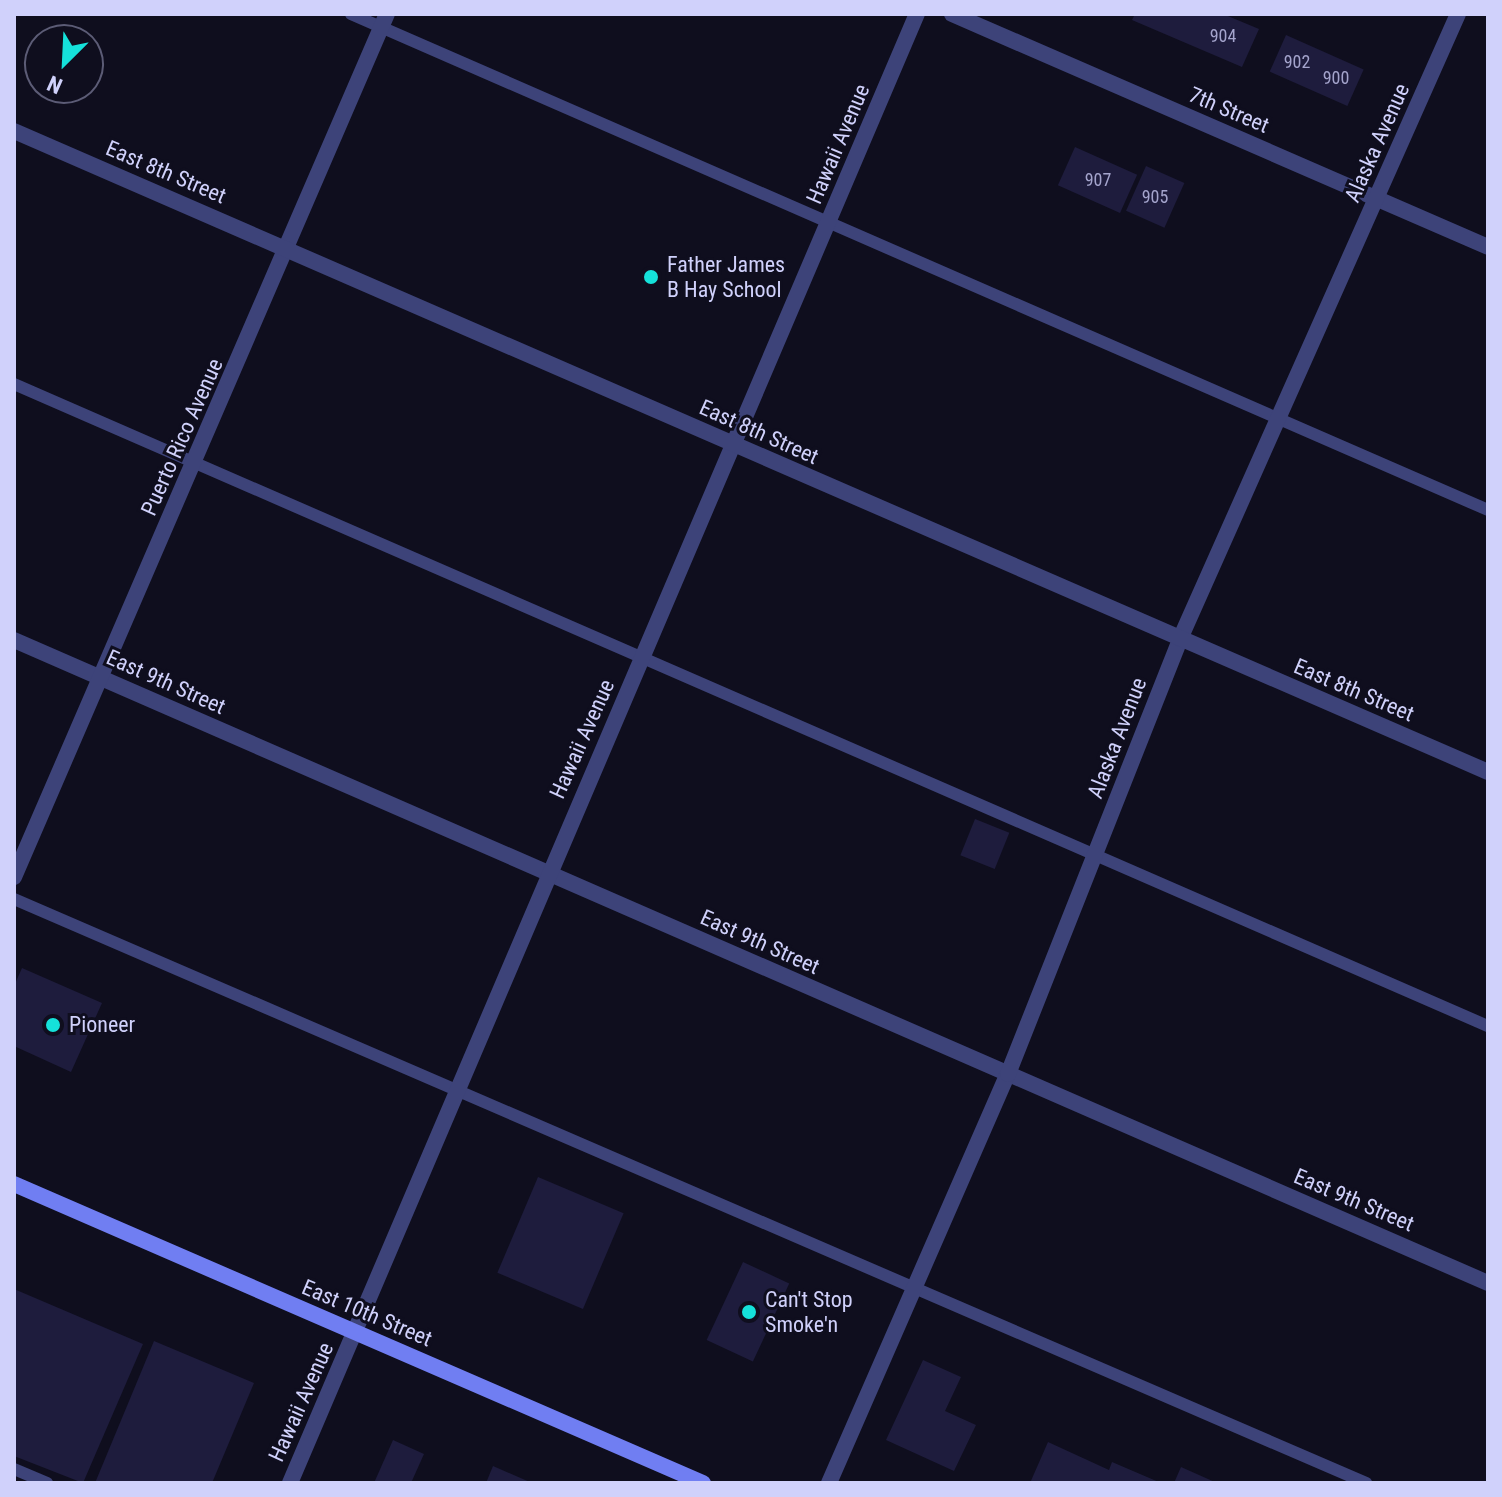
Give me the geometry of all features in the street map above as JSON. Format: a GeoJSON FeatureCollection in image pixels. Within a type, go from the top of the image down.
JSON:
{"type":"FeatureCollection","features":[{"type":"Feature","properties":{"kind":"main road","name":"East 10th Street"},"geometry":{"type":"LineString","coordinates":[[14,1184],[703,1483]]}},
{"type":"Feature","properties":{"kind":"street","name":"Hawaii Avenue"},"geometry":{"type":"LineString","coordinates":[[290,1483],[356,1332],[546,872],[736,446],[917,14]]}},
{"type":"Feature","properties":{"kind":"street","name":"7th Street"},"geometry":{"type":"LineString","coordinates":[[952,14],[1488,247]]}},
{"type":"Feature","properties":{"kind":"street","name":"Alaska Avenue"},"geometry":{"type":"LineString","coordinates":[[829,1483],[1008,1074],[1180,639],[1458,14]]}},
{"type":"Feature","properties":{"kind":"street","name":"Puerto Rico Avenue"},"geometry":{"type":"LineString","coordinates":[[14,877],[289,248],[384,21]]}},
{"type":"Feature","properties":{"kind":"street","name":"East 8th Street"},"geometry":{"type":"LineString","coordinates":[[14,131],[1488,772]]}},
{"type":"Feature","properties":{"kind":"street","name":"East 9th Street"},"geometry":{"type":"LineString","coordinates":[[14,640],[1488,1283]]}},
{"type":"Feature","properties":{"kind":"lane"},"geometry":{"type":"LineString","coordinates":[[351,14],[384,21],[827,227],[1488,510]]}},
{"type":"Feature","properties":{"kind":"lane"},"geometry":{"type":"LineString","coordinates":[[14,384],[641,660],[1488,1026]]}},
{"type":"Feature","properties":{"kind":"lane"},"geometry":{"type":"LineString","coordinates":[[14,899],[457,1088],[913,1291],[1366,1483]]}},
{"type":"Feature","properties":{"kind":"lane"},"geometry":{"type":"LineString","coordinates":[[19,1475],[47,1483]]}},
{"type":"Feature","properties":{"kind":"building"},"geometry":{"type":"Polygon","coordinates":[[[1135,14],[1223,14],[1259,29],[1242,67],[1132,20],[1135,14]]]}},
{"type":"Feature","properties":{"kind":"building"},"geometry":{"type":"Polygon","coordinates":[[[1286,35],[1364,70],[1347,106],[1270,72],[1286,35]]]}},
{"type":"Feature","properties":{"kind":"building"},"geometry":{"type":"Polygon","coordinates":[[[1075,147],[1137,175],[1120,213],[1058,185],[1075,147]]]}},
{"type":"Feature","properties":{"kind":"building"},"geometry":{"type":"Polygon","coordinates":[[[1146,166],[1184,183],[1164,228],[1126,211],[1146,166]]]}},
{"type":"Feature","properties":{"kind":"building"},"geometry":{"type":"Polygon","coordinates":[[[975,819],[1009,833],[995,869],[960,855],[975,819]]]}},
{"type":"Feature","properties":{"kind":"building","name":"Pioneer"},"geometry":{"type":"Polygon","coordinates":[[[22,968],[102,1003],[71,1072],[14,1046],[14,986],[22,968]]]}},
{"type":"Feature","properties":{"kind":"building"},"geometry":{"type":"Polygon","coordinates":[[[538,1177],[624,1213],[583,1309],[497,1273],[538,1177]]]}},
{"type":"Feature","properties":{"kind":"building","name":"Can't Stop Smoke'n"},"geometry":{"type":"Polygon","coordinates":[[[743,1262],[789,1284],[753,1361],[707,1340],[743,1262]]]}},
{"type":"Feature","properties":{"kind":"building"},"geometry":{"type":"Polygon","coordinates":[[[14,1289],[143,1344],[83,1483],[14,1456],[14,1289]]]}},
{"type":"Feature","properties":{"kind":"building"},"geometry":{"type":"Polygon","coordinates":[[[154,1341],[254,1383],[212,1483],[95,1483],[154,1341]]]}},
{"type":"Feature","properties":{"kind":"building"},"geometry":{"type":"Polygon","coordinates":[[[923,1360],[961,1377],[945,1411],[976,1425],[954,1471],[886,1440],[923,1360]]]}},
{"type":"Feature","properties":{"kind":"building"},"geometry":{"type":"Polygon","coordinates":[[[393,1440],[424,1454],[411,1483],[374,1483],[393,1440]]]}},
{"type":"Feature","properties":{"kind":"building"},"geometry":{"type":"Polygon","coordinates":[[[1048,1442],[1109,1470],[1112,1462],[1161,1483],[1030,1483],[1048,1442]]]}},
{"type":"Feature","properties":{"kind":"building"},"geometry":{"type":"Polygon","coordinates":[[[493,1466],[532,1483],[486,1483],[493,1466]]]}},
{"type":"Feature","properties":{"kind":"building"},"geometry":{"type":"Polygon","coordinates":[[[1181,1467],[1217,1483],[1174,1483],[1181,1467]]]}},
{"type":"Feature","properties":{"kind":"place","name":"Father James B Hay School"},"geometry":{"type":"Point","coordinates":[651,277]}},
{"type":"Feature","properties":{"kind":"place","name":"Pioneer"},"geometry":{"type":"Point","coordinates":[53,1025]}},
{"type":"Feature","properties":{"kind":"place","name":"Can't Stop Smoke'n"},"geometry":{"type":"Point","coordinates":[749,1312]}}]}
